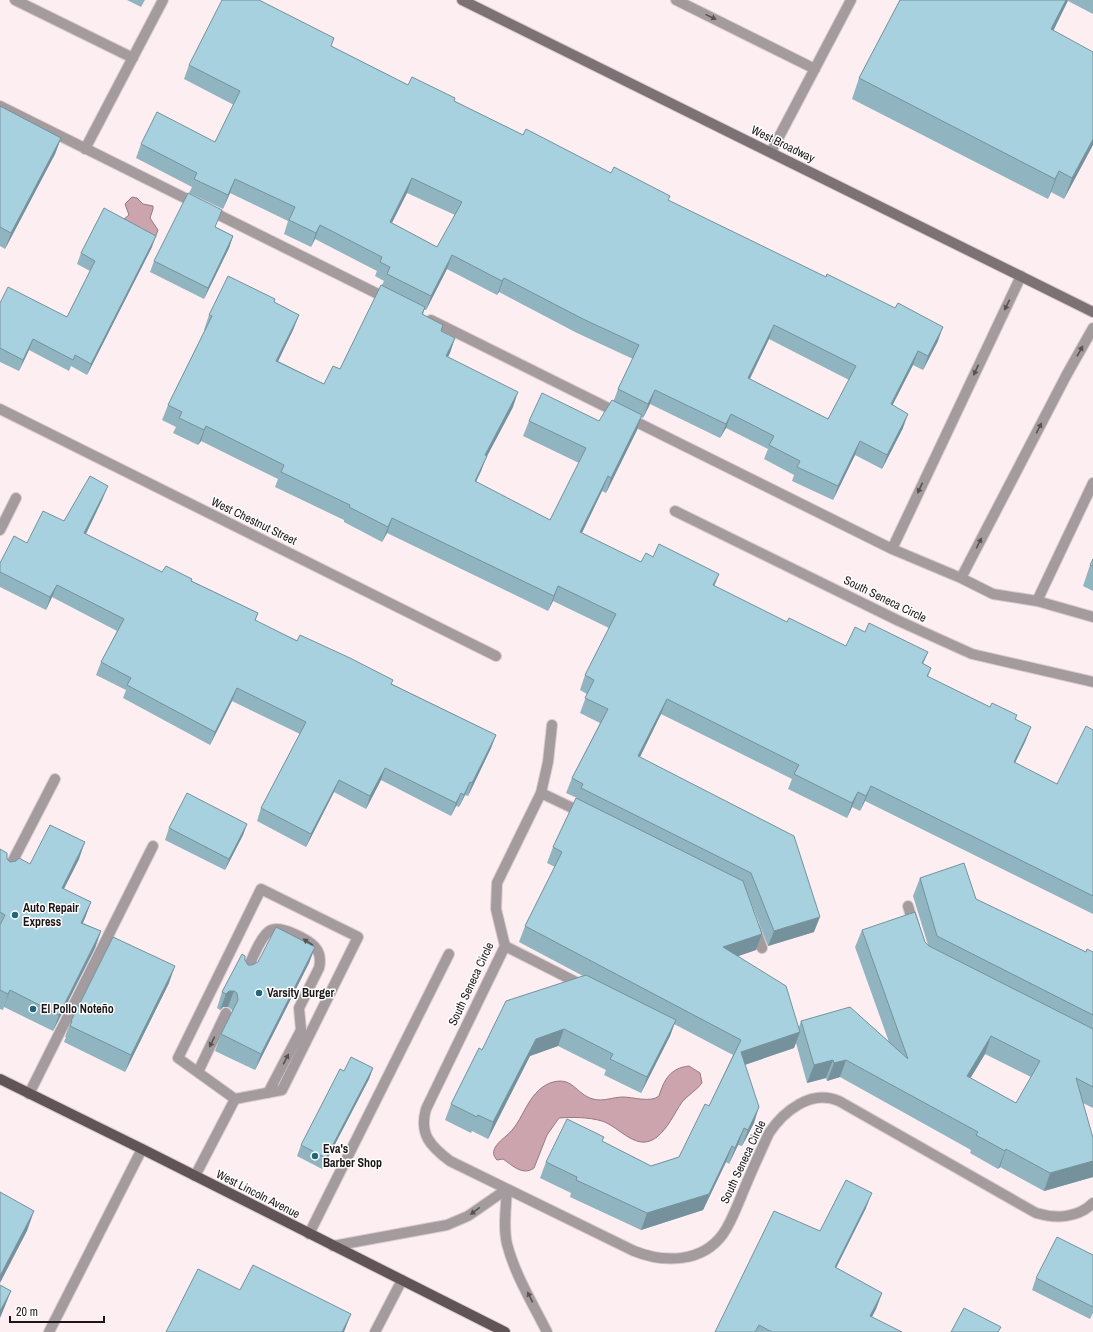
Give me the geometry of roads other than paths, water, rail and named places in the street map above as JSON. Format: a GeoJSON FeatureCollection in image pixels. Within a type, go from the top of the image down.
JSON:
{"type":"FeatureCollection","features":[{"type":"Feature","properties":{"kind":"main road","name":"West Broadway"},"geometry":{"type":"LineString","coordinates":[[462,0],[1093,312]]}},
{"type":"Feature","properties":{"kind":"main road","name":"West Lincoln Avenue"},"geometry":{"type":"LineString","coordinates":[[0,1080],[142,1149],[505,1332]]}},
{"type":"Feature","properties":{"kind":"street"},"geometry":{"type":"LineString","coordinates":[[15,0],[133,58]]}},
{"type":"Feature","properties":{"kind":"street"},"geometry":{"type":"LineString","coordinates":[[85,149],[163,0]]}},
{"type":"Feature","properties":{"kind":"street"},"geometry":{"type":"LineString","coordinates":[[676,0],[815,69]]}},
{"type":"Feature","properties":{"kind":"street"},"geometry":{"type":"LineString","coordinates":[[771,152],[851,0]]}},
{"type":"Feature","properties":{"kind":"street"},"geometry":{"type":"LineString","coordinates":[[0,106],[399,304]]}},
{"type":"Feature","properties":{"kind":"street"},"geometry":{"type":"LineString","coordinates":[[892,549],[1021,276]]}},
{"type":"Feature","properties":{"kind":"street"},"geometry":{"type":"LineString","coordinates":[[421,315],[892,549],[961,578],[993,594],[1037,601],[1093,617]]}},
{"type":"Feature","properties":{"kind":"street"},"geometry":{"type":"LineString","coordinates":[[961,578],[1067,374],[1093,328]]}},
{"type":"Feature","properties":{"kind":"street","name":"West Chestnut Street"},"geometry":{"type":"LineString","coordinates":[[0,409],[496,656]]}},
{"type":"Feature","properties":{"kind":"street"},"geometry":{"type":"LineString","coordinates":[[1037,601],[1093,483]]}},
{"type":"Feature","properties":{"kind":"street"},"geometry":{"type":"LineString","coordinates":[[0,530],[16,498]]}},
{"type":"Feature","properties":{"kind":"street","name":"South Seneca Circle"},"geometry":{"type":"LineString","coordinates":[[676,511],[899,622],[972,654],[1093,682]]}},
{"type":"Feature","properties":{"kind":"street","name":"South Seneca Circle"},"geometry":{"type":"LineString","coordinates":[[552,725],[548,762],[541,793],[497,883],[496,909],[505,946],[426,1109],[423,1121],[424,1133],[439,1153],[450,1161],[648,1257],[661,1260],[687,1257],[710,1247],[723,1234],[769,1133],[780,1118],[791,1108],[822,1097],[830,1098],[1036,1213],[1048,1216],[1072,1215],[1083,1211],[1093,1203]]}},
{"type":"Feature","properties":{"kind":"street"},"geometry":{"type":"LineString","coordinates":[[7,872],[54,779]]}},
{"type":"Feature","properties":{"kind":"street"},"geometry":{"type":"LineString","coordinates":[[541,793],[590,817]]}},
{"type":"Feature","properties":{"kind":"street"},"geometry":{"type":"LineString","coordinates":[[29,1094],[153,846]]}},
{"type":"Feature","properties":{"kind":"street"},"geometry":{"type":"LineString","coordinates":[[261,889],[358,937],[282,1090],[268,1093],[235,1100],[178,1058],[261,889]]}},
{"type":"Feature","properties":{"kind":"street"},"geometry":{"type":"LineString","coordinates":[[908,906],[917,936]]}},
{"type":"Feature","properties":{"kind":"street"},"geometry":{"type":"LineString","coordinates":[[752,921],[762,948]]}},
{"type":"Feature","properties":{"kind":"street"},"geometry":{"type":"LineString","coordinates":[[245,974],[266,933],[277,928],[310,942],[316,948],[319,955],[319,968],[300,1008],[301,1030],[268,1093]]}},
{"type":"Feature","properties":{"kind":"street"},"geometry":{"type":"LineString","coordinates":[[505,946],[596,992]]}},
{"type":"Feature","properties":{"kind":"street"},"geometry":{"type":"LineString","coordinates":[[309,1234],[449,954]]}},
{"type":"Feature","properties":{"kind":"street"},"geometry":{"type":"LineString","coordinates":[[198,1072],[226,1013]]}},
{"type":"Feature","properties":{"kind":"street"},"geometry":{"type":"LineString","coordinates":[[195,1176],[235,1100]]}},
{"type":"Feature","properties":{"kind":"street"},"geometry":{"type":"LineString","coordinates":[[50,1332],[142,1149]]}},
{"type":"Feature","properties":{"kind":"street"},"geometry":{"type":"LineString","coordinates":[[333,1246],[447,1225],[468,1216],[507,1189]]}},
{"type":"Feature","properties":{"kind":"street"},"geometry":{"type":"LineString","coordinates":[[507,1189],[505,1226],[507,1243],[513,1261],[547,1332]]}},
{"type":"Feature","properties":{"kind":"street"},"geometry":{"type":"LineString","coordinates":[[375,1332],[402,1280]]}},
{"type":"Feature","properties":{"kind":"place","name":"Auto Repair Express"},"geometry":{"type":"Point","coordinates":[15,915]}},
{"type":"Feature","properties":{"kind":"place","name":"Varsity Burger"},"geometry":{"type":"Point","coordinates":[259,993]}},
{"type":"Feature","properties":{"kind":"place","name":"El Pollo Noteño"},"geometry":{"type":"Point","coordinates":[33,1009]}},
{"type":"Feature","properties":{"kind":"place","name":"Eva's Barber Shop"},"geometry":{"type":"Point","coordinates":[315,1156]}}]}
